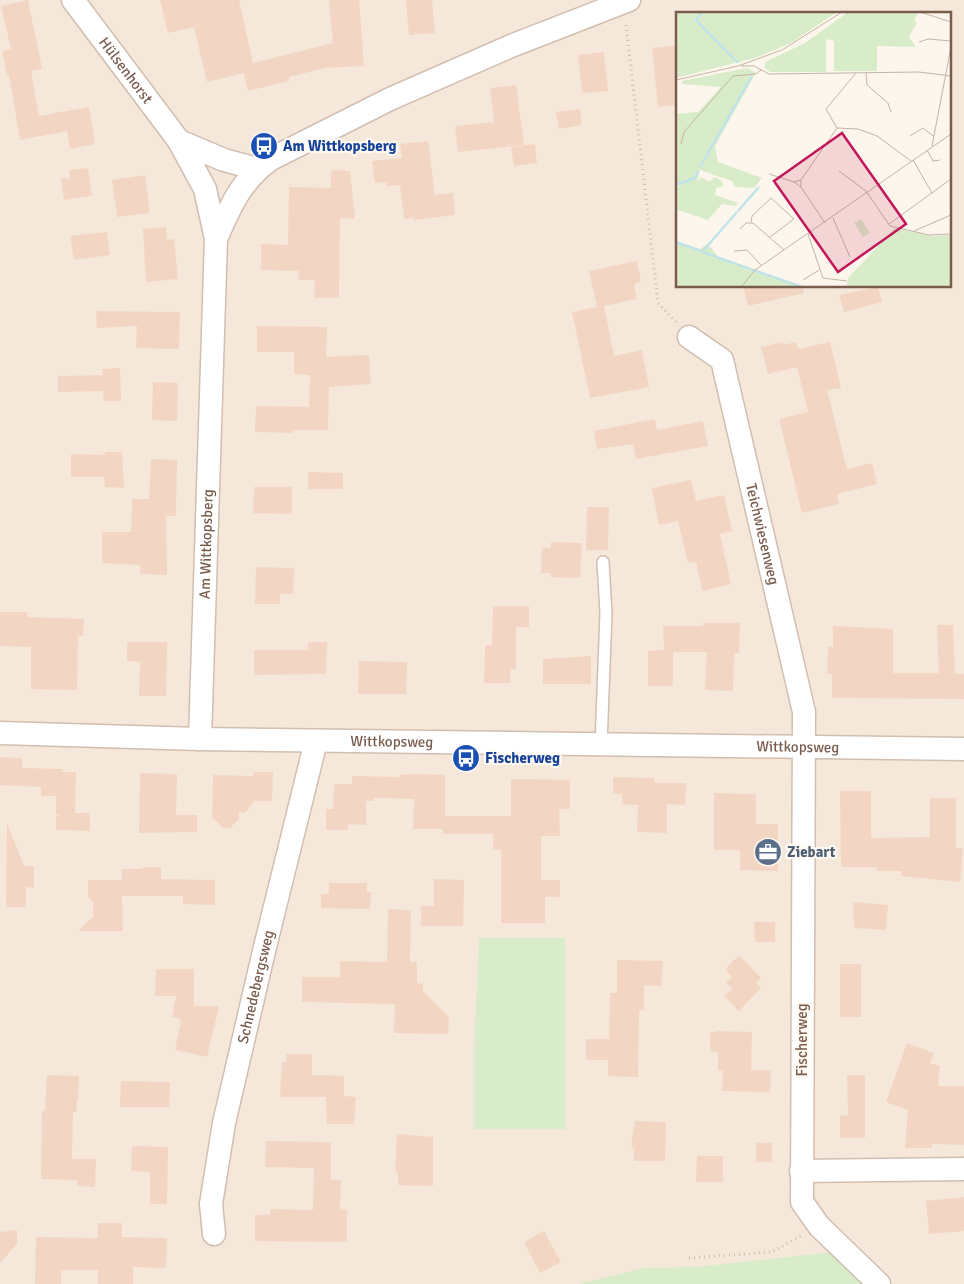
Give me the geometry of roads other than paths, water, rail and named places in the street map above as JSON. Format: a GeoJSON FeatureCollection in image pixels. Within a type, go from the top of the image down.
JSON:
{"type":"FeatureCollection","features":[{"type":"Feature","properties":{"kind":"street","name":"Hülsenhorst"},"geometry":{"type":"LineString","coordinates":[[73,0],[179,141],[205,189],[216,239]]}},
{"type":"Feature","properties":{"kind":"street","name":"Am Wittkopsberg"},"geometry":{"type":"LineString","coordinates":[[200,740],[216,239],[235,196],[257,169],[271,159],[390,99],[511,46],[626,1]]}},
{"type":"Feature","properties":{"kind":"street"},"geometry":{"type":"LineString","coordinates":[[179,141],[224,160],[257,169]]}},
{"type":"Feature","properties":{"kind":"street","name":"Teichwiesenweg"},"geometry":{"type":"LineString","coordinates":[[689,337],[722,360],[804,712],[803,747]]}},
{"type":"Feature","properties":{"kind":"street","name":"Wittkopsweg"},"geometry":{"type":"LineString","coordinates":[[0,733],[200,740],[964,749]]}},
{"type":"Feature","properties":{"kind":"street","name":"Schnedebergsweg"},"geometry":{"type":"LineString","coordinates":[[214,1234],[211,1204],[224,1123],[316,741]]}},
{"type":"Feature","properties":{"kind":"street","name":"Fischerweg"},"geometry":{"type":"LineString","coordinates":[[803,747],[802,1202],[819,1226],[880,1284]]}},
{"type":"Feature","properties":{"kind":"street"},"geometry":{"type":"LineString","coordinates":[[801,1171],[964,1169]]}},
{"type":"Feature","properties":{"kind":"lane"},"geometry":{"type":"LineString","coordinates":[[601,745],[605,622],[603,562]]}},
{"type":"Feature","properties":{"kind":"place","name":"Am Wittkopsberg"},"geometry":{"type":"Point","coordinates":[264,146]}},
{"type":"Feature","properties":{"kind":"place","name":"Fischerweg"},"geometry":{"type":"Point","coordinates":[466,758]}},
{"type":"Feature","properties":{"kind":"place","name":"Ziebart"},"geometry":{"type":"Point","coordinates":[768,852]}}]}
